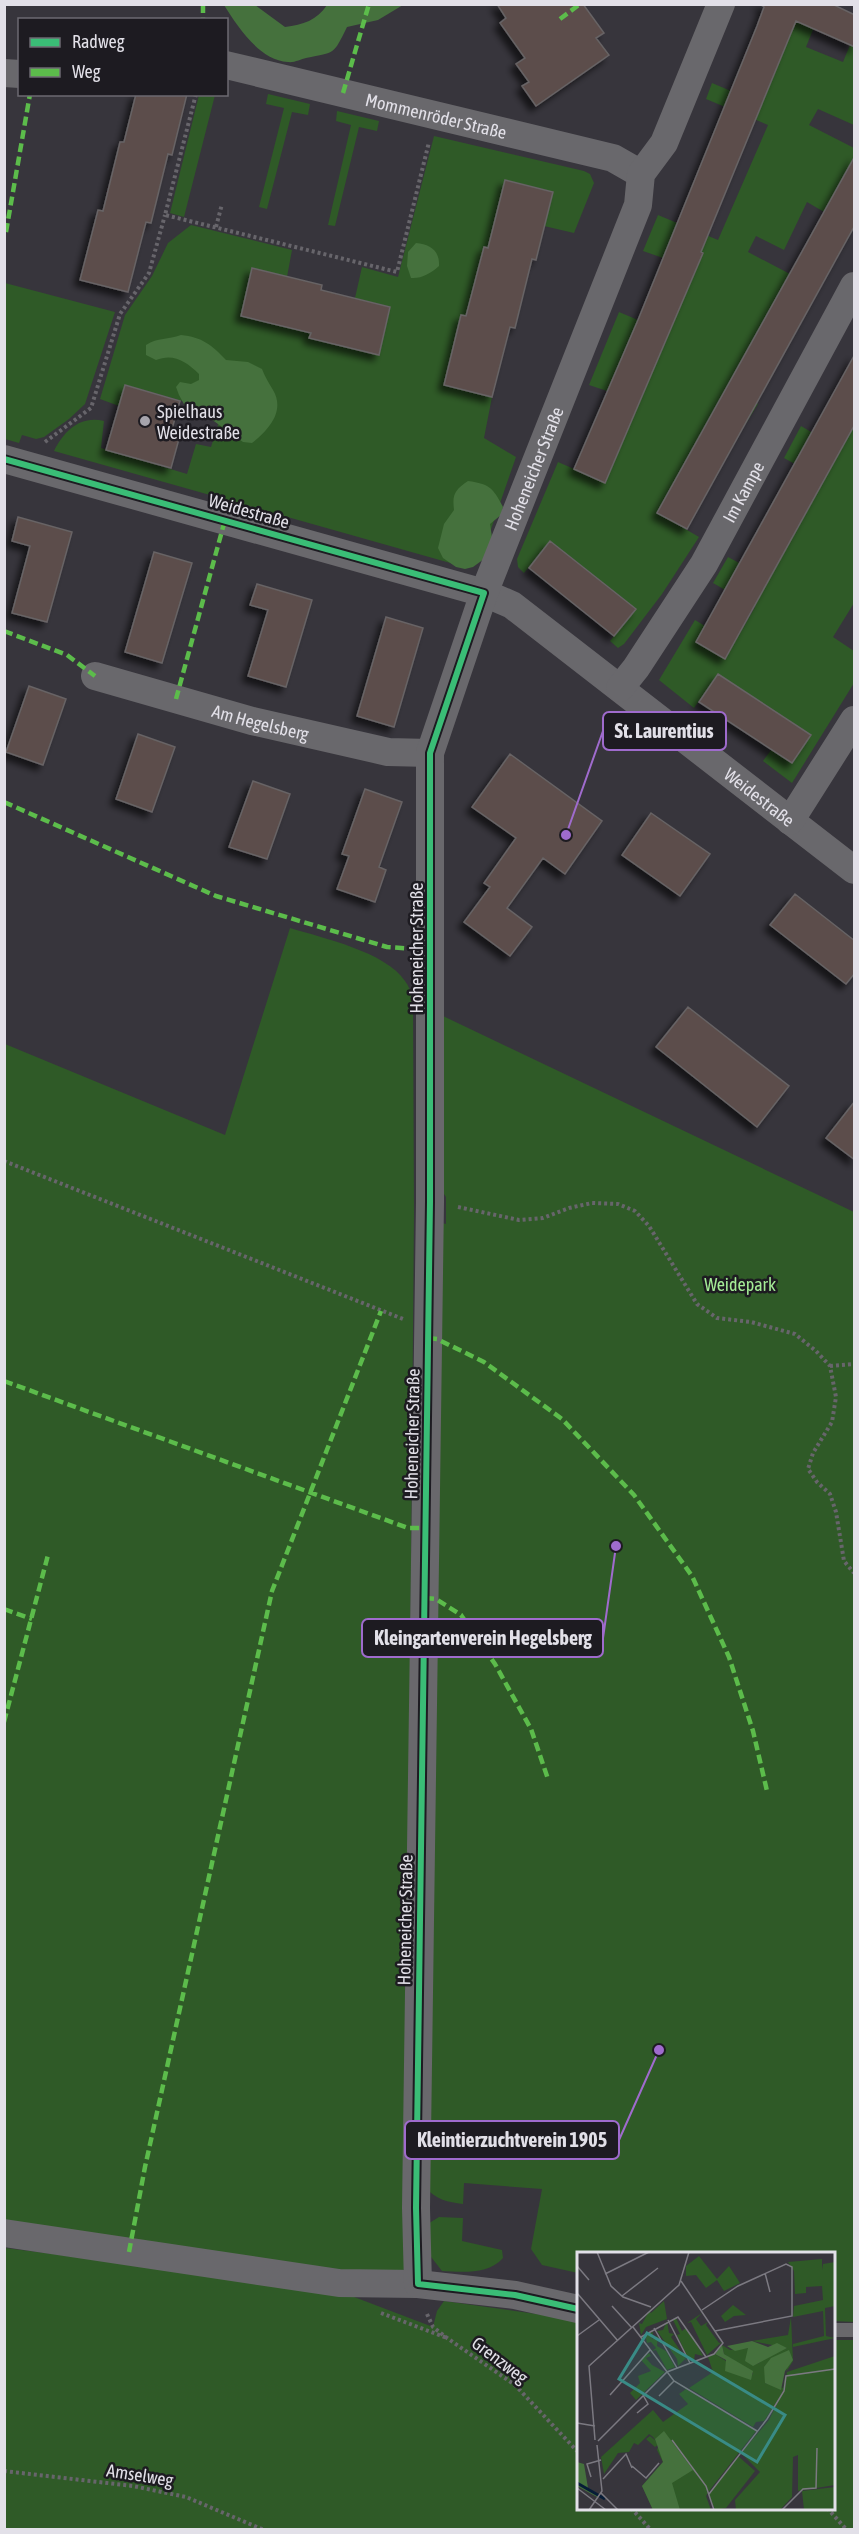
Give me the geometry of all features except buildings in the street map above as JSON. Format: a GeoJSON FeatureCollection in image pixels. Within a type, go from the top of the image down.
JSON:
{"type":"FeatureCollection","features":[{"type":"Feature","properties":{"kind":"street"},"geometry":{"type":"LineString","coordinates":[[641,174],[664,143],[721,4]]}},
{"type":"Feature","properties":{"kind":"street","name":"Mommenröder Straße"},"geometry":{"type":"LineString","coordinates":[[228,65],[613,159],[641,174]]}},
{"type":"Feature","properties":{"kind":"street","name":"Hoheneicher Straße"},"geometry":{"type":"LineString","coordinates":[[418,2284],[416,2208],[430,1202],[430,753],[484,593],[638,206],[641,174]]}},
{"type":"Feature","properties":{"kind":"street","name":"Im Kampe"},"geometry":{"type":"LineString","coordinates":[[620,688],[636,668],[704,564],[855,286]]}},
{"type":"Feature","properties":{"kind":"street","name":"Weidestraße"},"geometry":{"type":"LineString","coordinates":[[4,459],[484,593],[512,605],[855,870]]}},
{"type":"Feature","properties":{"kind":"street","name":"Am Hegelsberg"},"geometry":{"type":"LineString","coordinates":[[95,676],[252,721],[376,750],[430,753]]}},
{"type":"Feature","properties":{"kind":"street"},"geometry":{"type":"LineString","coordinates":[[790,821],[855,720]]}},
{"type":"Feature","properties":{"kind":"street"},"geometry":{"type":"LineString","coordinates":[[4,2233],[339,2283],[418,2284],[515,2295],[577,2309]]}},
{"type":"Feature","properties":{"kind":"lane"},"geometry":{"type":"LineString","coordinates":[[835,2330],[855,2330]]}},
{"type":"Feature","properties":{"kind":"path"},"geometry":{"type":"LineString","coordinates":[[41,444],[91,408],[120,314],[149,273],[195,96]]}},
{"type":"Feature","properties":{"kind":"path"},"geometry":{"type":"LineString","coordinates":[[165,215],[397,272],[429,141]]}},
{"type":"Feature","properties":{"kind":"path"},"geometry":{"type":"LineString","coordinates":[[216,227],[222,204]]}},
{"type":"Feature","properties":{"kind":"path"},"geometry":{"type":"LineString","coordinates":[[4,1161],[429,1329]]}},
{"type":"Feature","properties":{"kind":"path"},"geometry":{"type":"LineString","coordinates":[[430,1202],[519,1220],[543,1218],[569,1208],[592,1203],[618,1204],[634,1211],[649,1226],[697,1304],[717,1318],[751,1322],[795,1334],[816,1351],[830,1366],[836,1396],[832,1422],[813,1453],[808,1469],[817,1482],[830,1494],[836,1512],[844,1561],[855,1573]]}},
{"type":"Feature","properties":{"kind":"path"},"geometry":{"type":"LineString","coordinates":[[830,1366],[855,1364]]}},
{"type":"Feature","properties":{"kind":"path"},"geometry":{"type":"LineString","coordinates":[[634,2510],[651,2529]]}},
{"type":"Feature","properties":{"kind":"path"},"geometry":{"type":"LineString","coordinates":[[829,2510],[847,2529]]}},
{"type":"Feature","properties":{"kind":"green space"},"geometry":{"type":"Polygon","coordinates":[[[224,5],[255,5],[285,27],[309,21],[327,5],[403,5],[378,20],[347,27],[336,48],[332,51],[290,62],[277,60],[259,49],[250,41],[224,5]]]}},
{"type":"Feature","properties":{"kind":"green space"},"geometry":{"type":"Polygon","coordinates":[[[802,5],[823,5],[806,47],[843,62],[850,45],[854,47],[854,125],[818,109],[809,125],[854,148],[854,163],[852,162],[824,212],[807,202],[784,250],[756,236],[748,252],[790,274],[729,387],[758,404],[740,433],[711,417],[658,513],[699,537],[662,594],[624,644],[618,648],[610,641],[635,609],[550,541],[524,573],[518,567],[517,559],[558,462],[604,482],[647,382],[617,368],[607,391],[589,385],[619,312],[638,320],[628,343],[659,356],[702,253],[671,240],[663,258],[643,251],[658,215],[718,240],[768,125],[706,99],[712,83],[731,91],[736,76],[768,89],[802,5]]]}},
{"type":"Feature","properties":{"kind":"green space"},"geometry":{"type":"Polygon","coordinates":[[[268,94],[310,104],[308,115],[292,112],[267,209],[259,207],[284,108],[266,104],[268,94]]]}},
{"type":"Feature","properties":{"kind":"green space"},"geometry":{"type":"Polygon","coordinates":[[[199,96],[215,96],[184,217],[170,213],[199,96]]]}},
{"type":"Feature","properties":{"kind":"green space"},"geometry":{"type":"Polygon","coordinates":[[[337,111],[379,121],[377,131],[359,127],[335,226],[328,225],[351,125],[336,121],[337,111]]]}},
{"type":"Feature","properties":{"kind":"green space"},"geometry":{"type":"Polygon","coordinates":[[[434,136],[584,171],[590,174],[594,183],[574,233],[544,226],[553,192],[505,180],[488,248],[484,247],[466,316],[461,315],[444,384],[492,397],[484,438],[516,457],[480,561],[468,568],[54,451],[68,431],[87,420],[104,421],[101,448],[187,474],[196,444],[211,447],[221,415],[207,408],[126,385],[119,406],[100,399],[125,315],[152,276],[168,243],[191,225],[292,250],[287,277],[252,268],[241,316],[311,333],[310,338],[379,355],[390,307],[355,298],[362,267],[398,277],[434,136]]]}},
{"type":"Feature","properties":{"kind":"green space"},"geometry":{"type":"Polygon","coordinates":[[[416,243],[426,245],[436,252],[439,266],[426,275],[411,278],[407,266],[408,252],[416,243]]]}},
{"type":"Feature","properties":{"kind":"green space"},"geometry":{"type":"Polygon","coordinates":[[[5,283],[115,312],[85,404],[44,437],[36,439],[22,435],[19,443],[5,439],[5,283]]]}},
{"type":"Feature","properties":{"kind":"green space"},"geometry":{"type":"Polygon","coordinates":[[[181,335],[206,343],[226,360],[248,362],[262,369],[273,390],[277,406],[269,427],[252,443],[243,442],[211,419],[196,415],[185,406],[176,387],[180,382],[191,384],[199,380],[199,374],[194,369],[174,358],[156,360],[146,355],[146,345],[181,335]]]}},
{"type":"Feature","properties":{"kind":"green space"},"geometry":{"type":"Polygon","coordinates":[[[854,424],[854,603],[833,637],[854,651],[854,683],[792,783],[763,761],[771,750],[792,763],[811,735],[718,674],[694,708],[659,680],[695,620],[705,626],[696,642],[725,659],[755,607],[713,583],[728,557],[769,579],[824,480],[784,458],[801,426],[840,449],[854,424]]]}},
{"type":"Feature","properties":{"kind":"green space"},"geometry":{"type":"Polygon","coordinates":[[[468,481],[490,488],[503,507],[501,515],[490,524],[492,537],[484,559],[473,567],[465,569],[456,567],[443,558],[438,548],[444,524],[454,510],[455,493],[468,481]]]}},
{"type":"Feature","properties":{"kind":"green space"},"geometry":{"type":"Polygon","coordinates":[[[290,928],[353,947],[384,962],[405,981],[413,998],[414,1213],[405,2268],[400,2273],[339,2272],[5,2227],[5,1044],[225,1135],[290,928]]]}},
{"type":"Feature","properties":{"kind":"green space","name":"Weidepark"},"geometry":{"type":"Polygon","coordinates":[[[443,1016],[854,1212],[854,2322],[835,2321],[835,2252],[577,2252],[577,2273],[542,2265],[531,2249],[542,2189],[464,2183],[463,2204],[443,2200],[433,2195],[425,2187],[438,1222],[446,1224],[446,1197],[440,1188],[443,1016]]]}},
{"type":"Feature","properties":{"kind":"green space"},"geometry":{"type":"Polygon","coordinates":[[[439,2217],[463,2218],[462,2241],[502,2250],[503,2258],[482,2270],[442,2271],[428,2253],[426,2225],[439,2217]]]}},
{"type":"Feature","properties":{"kind":"green space"},"geometry":{"type":"Polygon","coordinates":[[[5,2248],[304,2285],[341,2292],[433,2327],[437,2311],[444,2301],[577,2320],[577,2510],[835,2510],[835,2340],[854,2340],[854,2529],[5,2530],[5,2248]]]}},
{"type":"Feature","properties":{"kind":"marked path"},"geometry":{"type":"LineString","coordinates":[[203,4],[203,18]]}},
{"type":"Feature","properties":{"kind":"marked path"},"geometry":{"type":"LineString","coordinates":[[343,93],[369,4]]}},
{"type":"Feature","properties":{"kind":"marked path"},"geometry":{"type":"LineString","coordinates":[[560,19],[580,4]]}},
{"type":"Feature","properties":{"kind":"marked path"},"geometry":{"type":"LineString","coordinates":[[6,232],[30,96]]}},
{"type":"Feature","properties":{"kind":"marked path"},"geometry":{"type":"LineString","coordinates":[[176,699],[225,520]]}},
{"type":"Feature","properties":{"kind":"marked path"},"geometry":{"type":"LineString","coordinates":[[4,631],[67,655],[95,676]]}},
{"type":"Feature","properties":{"kind":"marked path"},"geometry":{"type":"LineString","coordinates":[[4,802],[216,896],[387,947],[431,950]]}},
{"type":"Feature","properties":{"kind":"marked path"},"geometry":{"type":"LineString","coordinates":[[129,2252],[145,2167],[272,1591],[381,1311]]}},
{"type":"Feature","properties":{"kind":"marked path"},"geometry":{"type":"LineString","coordinates":[[428,1338],[437,1339],[484,1362],[562,1419],[634,1495],[692,1576],[729,1657],[753,1731],[767,1791]]}},
{"type":"Feature","properties":{"kind":"marked path"},"geometry":{"type":"LineString","coordinates":[[4,1381],[408,1528],[426,1528]]}},
{"type":"Feature","properties":{"kind":"marked path"},"geometry":{"type":"LineString","coordinates":[[4,1722],[48,1555]]}},
{"type":"Feature","properties":{"kind":"marked path"},"geometry":{"type":"LineString","coordinates":[[425,1598],[436,1599],[461,1615],[495,1664],[531,1729],[548,1779]]}},
{"type":"Feature","properties":{"kind":"marked path"},"geometry":{"type":"LineString","coordinates":[[4,1609],[32,1619]]}},
{"type":"Feature","properties":{"kind":"cycle path"},"geometry":{"type":"LineString","coordinates":[[4,459],[484,593],[430,753],[430,1202],[416,2208],[418,2284],[515,2295],[577,2309]]}},
{"type":"Feature","properties":{"kind":"place","name":"Spielhaus Weidestraße"},"geometry":{"type":"Point","coordinates":[145,421]}},
{"type":"Feature","properties":{"kind":"place","name":"St. Laurentius"},"geometry":{"type":"Point","coordinates":[566,835]}},
{"type":"Feature","properties":{"kind":"place","name":"Kleingartenverein Hegelsberg"},"geometry":{"type":"Point","coordinates":[616,1546]}},
{"type":"Feature","properties":{"kind":"place","name":"Kleintierzuchtverein 1905"},"geometry":{"type":"Point","coordinates":[659,2050]}}]}
